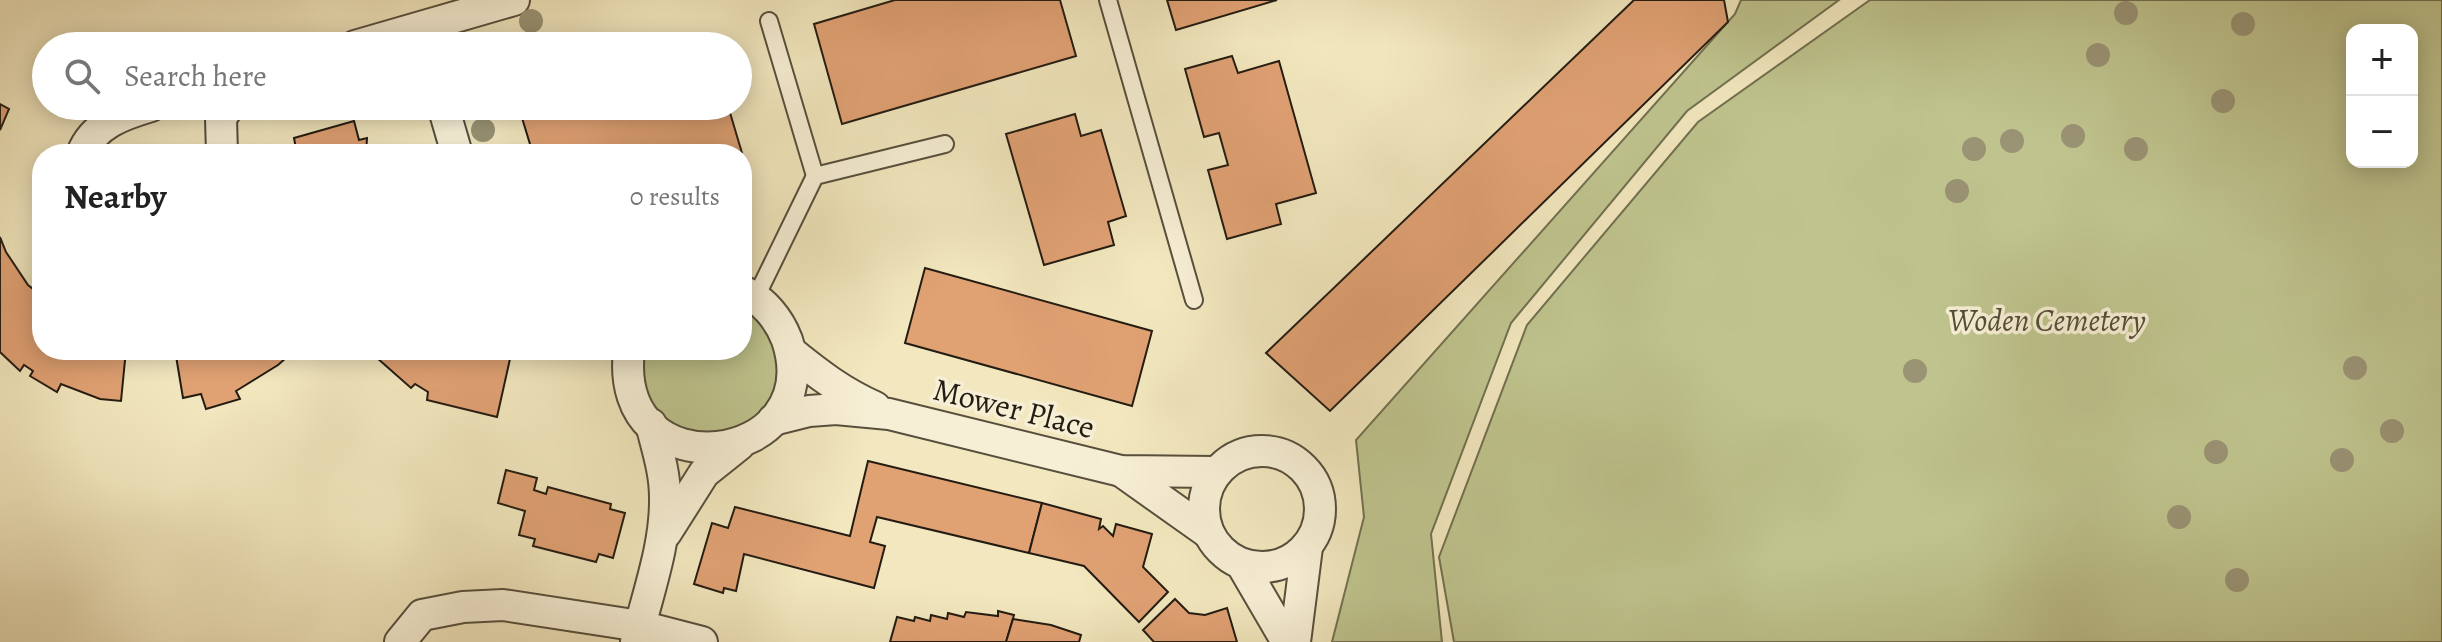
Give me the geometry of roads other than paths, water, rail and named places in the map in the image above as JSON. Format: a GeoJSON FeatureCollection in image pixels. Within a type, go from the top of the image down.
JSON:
{"type":"FeatureCollection","features":[{"type":"Feature","properties":{"kind":"street"},"geometry":{"type":"LineString","coordinates":[[435,32],[514,0]]}},
{"type":"Feature","properties":{"kind":"street"},"geometry":{"type":"LineString","coordinates":[[89,144],[100,128],[113,120]]}},
{"type":"Feature","properties":{"kind":"street"},"geometry":{"type":"LineString","coordinates":[[221,120],[222,144]]}},
{"type":"Feature","properties":{"kind":"street"},"geometry":{"type":"LineString","coordinates":[[447,120],[454,144]]}},
{"type":"Feature","properties":{"kind":"street"},"geometry":{"type":"LineString","coordinates":[[662,542],[704,473],[773,420],[786,399],[791,376],[791,352],[783,328],[767,308],[752,298]]}},
{"type":"Feature","properties":{"kind":"street","name":"Mower Place"},"geometry":{"type":"LineString","coordinates":[[791,352],[823,379],[889,414]]}},
{"type":"Feature","properties":{"kind":"street"},"geometry":{"type":"LineString","coordinates":[[623,360],[638,408],[669,439],[692,448],[716,449],[739,444]]}},
{"type":"Feature","properties":{"kind":"street","name":"Mower Place"},"geometry":{"type":"LineString","coordinates":[[773,420],[809,411],[836,409],[889,414],[1121,471],[1216,472]]}},
{"type":"Feature","properties":{"kind":"street"},"geometry":{"type":"LineString","coordinates":[[638,634],[662,542],[665,497],[651,424]]}},
{"type":"Feature","properties":{"kind":"street"},"geometry":{"type":"LineString","coordinates":[[1246,452],[1283,454],[1299,464],[1311,477],[1319,494],[1321,513],[1317,531],[1307,547],[1294,559],[1278,566],[1260,568],[1242,565],[1222,552],[1207,532],[1203,517],[1204,501],[1216,472],[1246,452]]}},
{"type":"Feature","properties":{"kind":"street","name":"Mower Place"},"geometry":{"type":"LineString","coordinates":[[1121,471],[1207,532]]}},
{"type":"Feature","properties":{"kind":"street"},"geometry":{"type":"LineString","coordinates":[[1295,642],[1307,547]]}},
{"type":"Feature","properties":{"kind":"street"},"geometry":{"type":"LineString","coordinates":[[1242,565],[1287,642]]}},
{"type":"Feature","properties":{"kind":"street"},"geometry":{"type":"LineString","coordinates":[[400,642],[422,615],[463,607],[503,605],[638,634],[702,642]]}},
{"type":"Feature","properties":{"kind":"lane"},"geometry":{"type":"LineString","coordinates":[[1108,0],[1194,300]]}},
{"type":"Feature","properties":{"kind":"lane"},"geometry":{"type":"LineString","coordinates":[[752,288],[815,176],[769,21]]}},
{"type":"Feature","properties":{"kind":"lane"},"geometry":{"type":"LineString","coordinates":[[815,176],[945,144]]}},
{"type":"Feature","properties":{"kind":"park label","name":"Woden Cemetery"},"geometry":{"type":"Point","coordinates":[2047,320]}}]}
